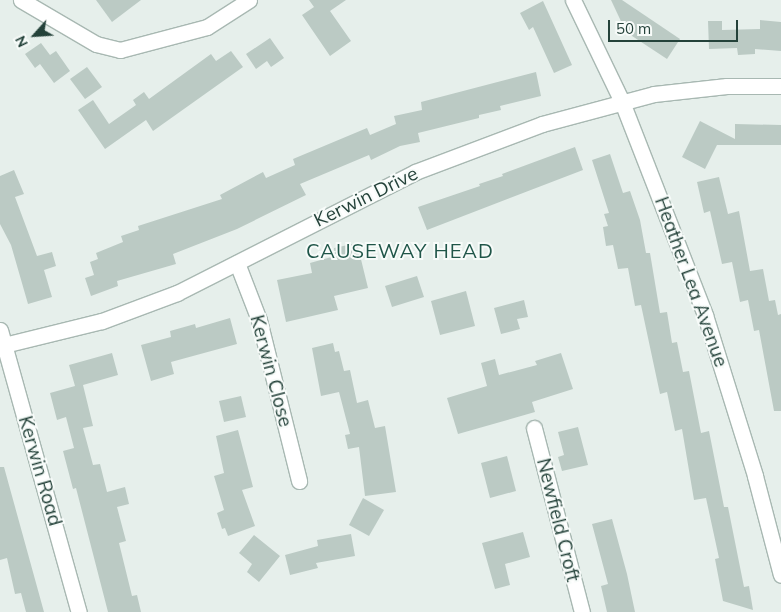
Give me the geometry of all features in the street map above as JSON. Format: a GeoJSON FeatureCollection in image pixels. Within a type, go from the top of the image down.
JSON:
{"type":"FeatureCollection","features":[{"type":"Feature","properties":{"kind":"street"},"geometry":{"type":"LineString","coordinates":[[21,0],[96,44],[120,50],[207,27],[249,0]]}},
{"type":"Feature","properties":{"kind":"street","name":"Heather Lea Avenue"},"geometry":{"type":"LineString","coordinates":[[573,0],[622,102],[705,315],[752,468],[781,575]]}},
{"type":"Feature","properties":{"kind":"street","name":"Kerwin Drive"},"geometry":{"type":"LineString","coordinates":[[4,345],[136,310],[238,263],[415,172],[542,124],[622,102],[694,89],[781,86]]}},
{"type":"Feature","properties":{"kind":"street","name":"Kerwin Close"},"geometry":{"type":"LineString","coordinates":[[238,263],[259,320],[299,481]]}},
{"type":"Feature","properties":{"kind":"street","name":"Kerwin Road"},"geometry":{"type":"LineString","coordinates":[[0,330],[79,612]]}},
{"type":"Feature","properties":{"kind":"street","name":"Newfield Croft"},"geometry":{"type":"LineString","coordinates":[[534,428],[582,612]]}},
{"type":"Feature","properties":{"kind":"building"},"geometry":{"type":"Polygon","coordinates":[[[96,0],[141,0],[112,22],[96,0]]]}},
{"type":"Feature","properties":{"kind":"building"},"geometry":{"type":"Polygon","coordinates":[[[309,0],[346,0],[330,11],[351,41],[330,56],[302,15],[314,7],[309,0]]]}},
{"type":"Feature","properties":{"kind":"building"},"geometry":{"type":"Polygon","coordinates":[[[611,0],[622,0],[680,39],[667,59],[626,32],[611,0]]]}},
{"type":"Feature","properties":{"kind":"building"},"geometry":{"type":"Polygon","coordinates":[[[543,1],[572,65],[554,73],[533,27],[529,30],[520,13],[543,1]]]}},
{"type":"Feature","properties":{"kind":"building"},"geometry":{"type":"Polygon","coordinates":[[[760,20],[781,22],[781,51],[755,49],[755,54],[738,55],[737,48],[709,49],[708,21],[722,21],[722,30],[760,29],[760,20]]]}},
{"type":"Feature","properties":{"kind":"building"},"geometry":{"type":"Polygon","coordinates":[[[270,38],[284,58],[271,67],[267,61],[256,69],[246,54],[270,38]]]}},
{"type":"Feature","properties":{"kind":"building"},"geometry":{"type":"Polygon","coordinates":[[[41,43],[50,55],[56,51],[70,71],[54,83],[40,64],[35,68],[25,54],[41,43]]]}},
{"type":"Feature","properties":{"kind":"building"},"geometry":{"type":"Polygon","coordinates":[[[231,51],[243,67],[153,131],[146,120],[105,149],[78,110],[93,100],[109,124],[136,105],[133,100],[144,92],[149,99],[211,54],[216,61],[231,51]]]}},
{"type":"Feature","properties":{"kind":"building"},"geometry":{"type":"Polygon","coordinates":[[[87,67],[102,87],[85,99],[70,79],[87,67]]]}},
{"type":"Feature","properties":{"kind":"building"},"geometry":{"type":"Polygon","coordinates":[[[536,72],[541,96],[500,106],[501,110],[479,115],[479,118],[418,133],[420,142],[400,146],[371,160],[369,155],[300,184],[306,195],[237,229],[173,254],[176,264],[117,281],[118,286],[91,296],[85,278],[94,275],[90,262],[98,259],[96,253],[123,242],[121,236],[139,230],[138,226],[222,199],[220,195],[263,172],[266,178],[295,165],[293,159],[367,128],[370,135],[396,124],[394,116],[422,110],[421,102],[536,72]]]}},
{"type":"Feature","properties":{"kind":"building"},"geometry":{"type":"Polygon","coordinates":[[[700,121],[735,139],[735,124],[781,125],[781,145],[717,145],[705,169],[682,157],[700,121]]]}},
{"type":"Feature","properties":{"kind":"building"},"geometry":{"type":"Polygon","coordinates":[[[575,147],[583,170],[427,230],[418,207],[480,186],[479,184],[503,176],[502,174],[575,147]]]}},
{"type":"Feature","properties":{"kind":"building"},"geometry":{"type":"Polygon","coordinates":[[[610,154],[623,193],[630,191],[640,220],[646,253],[650,253],[660,313],[667,312],[672,343],[677,342],[683,372],[689,371],[701,433],[709,431],[724,507],[728,507],[744,587],[749,586],[753,610],[723,601],[715,559],[719,558],[706,498],[694,500],[682,429],[675,431],[667,392],[660,394],[641,305],[635,306],[628,268],[618,269],[613,245],[606,246],[603,227],[608,226],[604,214],[609,213],[592,160],[610,154]]]}},
{"type":"Feature","properties":{"kind":"building"},"geometry":{"type":"Polygon","coordinates":[[[14,170],[24,194],[15,197],[37,256],[52,252],[56,266],[44,270],[52,297],[28,304],[11,245],[0,224],[0,176],[14,170]]]}},
{"type":"Feature","properties":{"kind":"building"},"geometry":{"type":"Polygon","coordinates":[[[719,177],[728,214],[739,211],[750,271],[763,269],[769,301],[775,300],[778,315],[781,314],[781,411],[774,411],[759,330],[754,331],[748,300],[740,302],[732,262],[722,264],[710,211],[704,213],[697,182],[719,177]]]}},
{"type":"Feature","properties":{"kind":"building"},"geometry":{"type":"Polygon","coordinates":[[[357,243],[368,288],[334,296],[338,310],[286,322],[277,280],[312,273],[310,263],[335,256],[334,248],[357,243]]]}},
{"type":"Feature","properties":{"kind":"building"},"geometry":{"type":"Polygon","coordinates":[[[417,276],[424,297],[392,307],[385,286],[417,276]]]}},
{"type":"Feature","properties":{"kind":"building"},"geometry":{"type":"Polygon","coordinates":[[[466,291],[475,326],[440,335],[431,301],[466,291]]]}},
{"type":"Feature","properties":{"kind":"building"},"geometry":{"type":"Polygon","coordinates":[[[524,300],[528,317],[517,319],[520,329],[501,334],[494,308],[524,300]]]}},
{"type":"Feature","properties":{"kind":"building"},"geometry":{"type":"Polygon","coordinates":[[[230,318],[237,344],[171,362],[174,374],[151,381],[141,345],[171,337],[170,331],[195,324],[196,328],[230,318]]]}},
{"type":"Feature","properties":{"kind":"building"},"geometry":{"type":"Polygon","coordinates":[[[333,343],[335,352],[339,351],[344,371],[350,370],[357,403],[368,400],[375,428],[385,426],[396,492],[365,496],[359,447],[348,449],[345,435],[350,434],[339,392],[321,396],[312,348],[333,343]]]}},
{"type":"Feature","properties":{"kind":"building"},"geometry":{"type":"Polygon","coordinates":[[[112,353],[118,375],[83,385],[93,426],[83,428],[93,465],[100,464],[107,492],[125,487],[129,504],[117,507],[126,541],[119,543],[132,596],[137,595],[141,612],[108,612],[76,488],[73,489],[63,451],[74,448],[66,417],[57,420],[50,393],[75,386],[69,365],[112,353]]]}},
{"type":"Feature","properties":{"kind":"building"},"geometry":{"type":"Polygon","coordinates":[[[561,353],[573,389],[532,402],[535,412],[458,434],[447,398],[487,386],[481,363],[495,359],[499,375],[537,365],[535,361],[561,353]]]}},
{"type":"Feature","properties":{"kind":"building"},"geometry":{"type":"Polygon","coordinates":[[[241,396],[246,417],[224,422],[219,401],[241,396]]]}},
{"type":"Feature","properties":{"kind":"building"},"geometry":{"type":"Polygon","coordinates":[[[578,427],[588,465],[562,471],[558,457],[564,455],[558,432],[578,427]]]}},
{"type":"Feature","properties":{"kind":"building"},"geometry":{"type":"Polygon","coordinates":[[[238,430],[253,487],[242,490],[255,526],[228,536],[225,528],[222,529],[217,513],[224,510],[214,476],[224,473],[216,436],[238,430]]]}},
{"type":"Feature","properties":{"kind":"building"},"geometry":{"type":"Polygon","coordinates":[[[507,456],[516,491],[490,498],[481,463],[507,456]]]}},
{"type":"Feature","properties":{"kind":"building"},"geometry":{"type":"Polygon","coordinates":[[[0,467],[4,467],[44,612],[26,612],[21,593],[15,594],[7,558],[0,560],[0,467]]]}},
{"type":"Feature","properties":{"kind":"building"},"geometry":{"type":"Polygon","coordinates":[[[363,498],[384,510],[369,536],[349,525],[363,498]]]}},
{"type":"Feature","properties":{"kind":"building"},"geometry":{"type":"Polygon","coordinates":[[[612,519],[635,612],[607,612],[601,586],[608,584],[592,524],[612,519]]]}},
{"type":"Feature","properties":{"kind":"building"},"geometry":{"type":"Polygon","coordinates":[[[523,532],[530,557],[505,564],[510,585],[495,589],[482,543],[523,532]]]}},
{"type":"Feature","properties":{"kind":"building"},"geometry":{"type":"Polygon","coordinates":[[[351,534],[355,556],[316,563],[318,568],[290,575],[285,555],[318,546],[317,540],[351,534]]]}},
{"type":"Feature","properties":{"kind":"building"},"geometry":{"type":"Polygon","coordinates":[[[254,535],[280,556],[259,582],[247,572],[252,564],[239,553],[254,535]]]}},
{"type":"Feature","properties":{"kind":"district","name":"CAUSEWAY HEAD"},"geometry":{"type":"Point","coordinates":[400,250]}}]}
